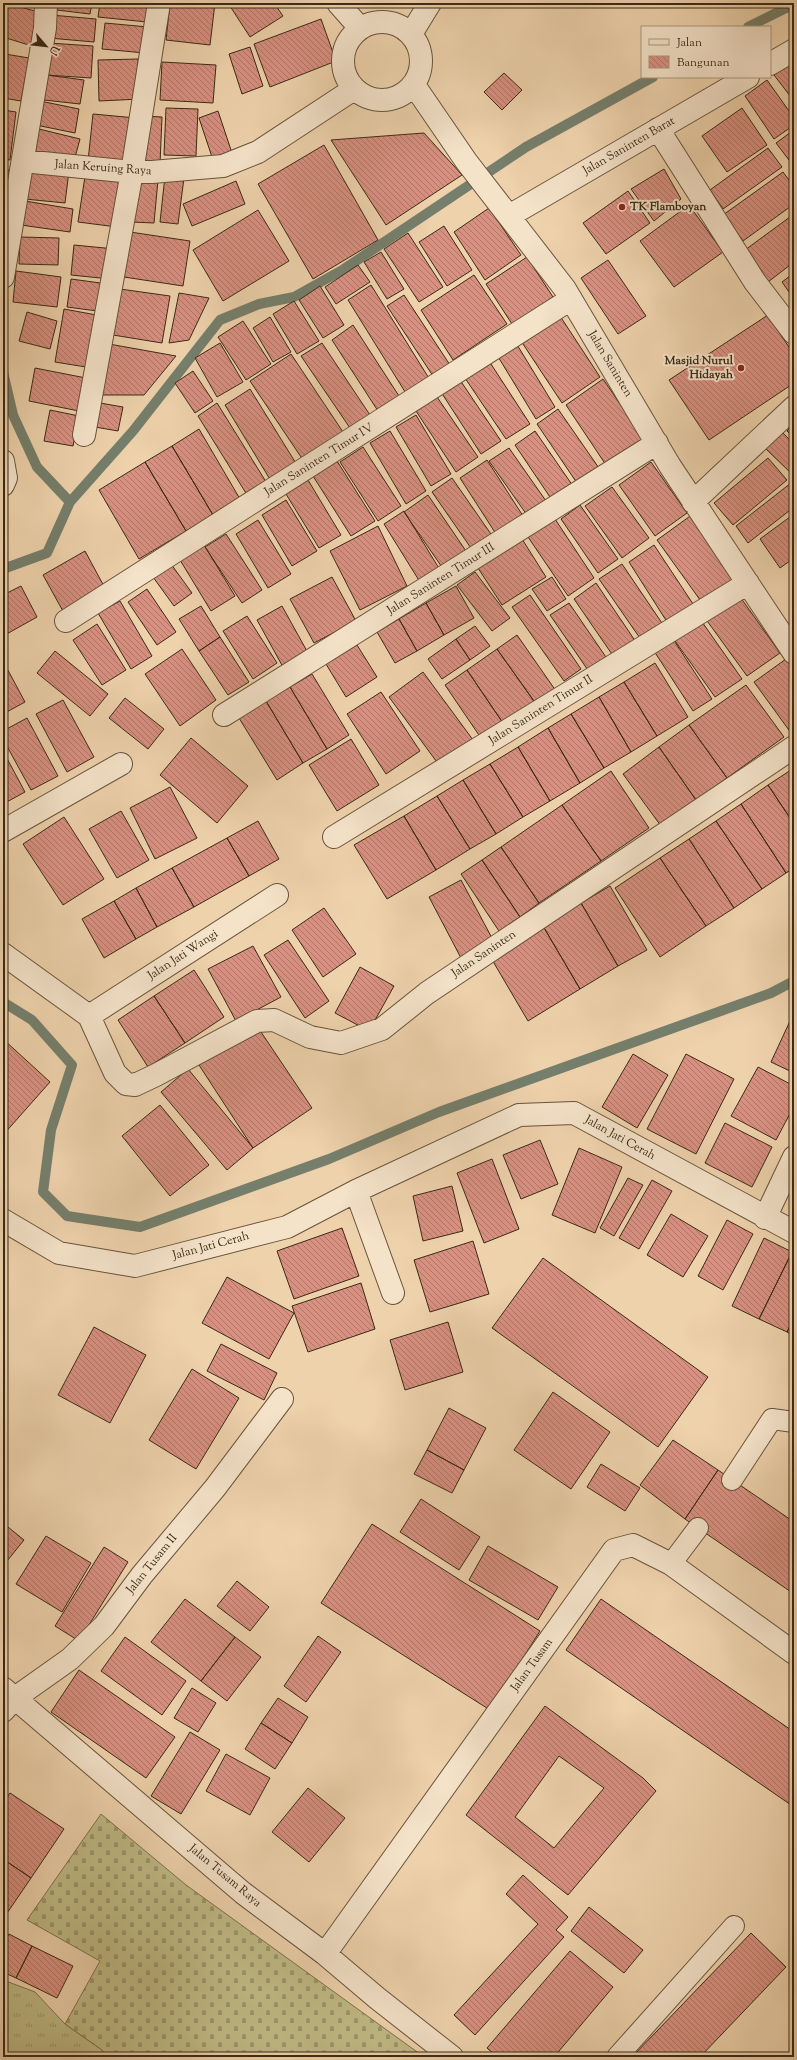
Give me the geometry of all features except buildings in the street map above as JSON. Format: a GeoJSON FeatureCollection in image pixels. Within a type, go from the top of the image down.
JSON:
{"type":"FeatureCollection","features":[{"type":"Feature","properties":{"kind":"street"},"geometry":{"type":"LineString","coordinates":[[3,277],[45,28],[46,3]]}},
{"type":"Feature","properties":{"kind":"street"},"geometry":{"type":"LineString","coordinates":[[84,435],[132,172],[159,3]]}},
{"type":"Feature","properties":{"kind":"street"},"geometry":{"type":"LineString","coordinates":[[338,3],[366,26]]}},
{"type":"Feature","properties":{"kind":"street"},"geometry":{"type":"LineString","coordinates":[[346,3],[366,26]]}},
{"type":"Feature","properties":{"kind":"street"},"geometry":{"type":"LineString","coordinates":[[405,30],[422,3]]}},
{"type":"Feature","properties":{"kind":"street"},"geometry":{"type":"LineString","coordinates":[[405,30],[430,3]]}},
{"type":"Feature","properties":{"kind":"street"},"geometry":{"type":"LineString","coordinates":[[386,22],[405,30],[419,45],[422,58],[420,72],[409,89],[392,100],[378,101],[365,97],[350,84],[343,65],[344,51],[350,39],[366,26],[386,22]]}},
{"type":"Feature","properties":{"kind":"street"},"geometry":{"type":"LineString","coordinates":[[771,63],[794,50]]}},
{"type":"Feature","properties":{"kind":"street","name":"Jalan Saninten Barat"},"geometry":{"type":"LineString","coordinates":[[503,208],[658,129],[746,78]]}},
{"type":"Feature","properties":{"kind":"street","name":"Jalan Keruing Raya"},"geometry":{"type":"LineString","coordinates":[[22,161],[132,172],[152,172],[223,166],[258,152],[300,124],[350,84]]}},
{"type":"Feature","properties":{"kind":"street","name":"Jalan Saninten"},"geometry":{"type":"LineString","coordinates":[[409,89],[444,128],[466,161],[571,299],[693,502],[794,653]]}},
{"type":"Feature","properties":{"kind":"street"},"geometry":{"type":"LineString","coordinates":[[658,129],[755,282],[794,333]]}},
{"type":"Feature","properties":{"kind":"street","name":"Jalan Saninten Timur IV"},"geometry":{"type":"LineString","coordinates":[[66,621],[571,299]]}},
{"type":"Feature","properties":{"kind":"street"},"geometry":{"type":"LineString","coordinates":[[693,502],[794,407]]}},
{"type":"Feature","properties":{"kind":"street","name":"Jalan Saninten Timur III"},"geometry":{"type":"LineString","coordinates":[[224,715],[657,443]]}},
{"type":"Feature","properties":{"kind":"street"},"geometry":{"type":"LineString","coordinates":[[3,461],[6,478],[3,485]]}},
{"type":"Feature","properties":{"kind":"street","name":"Jalan Saninten Timur II"},"geometry":{"type":"LineString","coordinates":[[334,838],[748,583]]}},
{"type":"Feature","properties":{"kind":"street","name":"Jalan Saninten"},"geometry":{"type":"LineString","coordinates":[[89,1016],[115,1073],[126,1084],[134,1085],[257,1022],[274,1020],[310,1037],[341,1043],[382,1029],[427,993],[794,747]]}},
{"type":"Feature","properties":{"kind":"street"},"geometry":{"type":"LineString","coordinates":[[3,831],[121,764]]}},
{"type":"Feature","properties":{"kind":"street","name":"Jalan Jati Wangi"},"geometry":{"type":"LineString","coordinates":[[89,1016],[277,895]]}},
{"type":"Feature","properties":{"kind":"street"},"geometry":{"type":"LineString","coordinates":[[3,954],[89,1016]]}},
{"type":"Feature","properties":{"kind":"street","name":"Jalan Jati Cerah"},"geometry":{"type":"LineString","coordinates":[[3,1220],[59,1253],[135,1266],[287,1227],[356,1191],[519,1115],[574,1113],[765,1218],[794,1232]]}},
{"type":"Feature","properties":{"kind":"street"},"geometry":{"type":"LineString","coordinates":[[765,1218],[794,1157]]}},
{"type":"Feature","properties":{"kind":"street"},"geometry":{"type":"LineString","coordinates":[[356,1191],[393,1293]]}},
{"type":"Feature","properties":{"kind":"street","name":"Jalan Tusam II"},"geometry":{"type":"LineString","coordinates":[[7,1699],[70,1659],[104,1626],[142,1575],[215,1488],[282,1399]]}},
{"type":"Feature","properties":{"kind":"street","name":"Jalan Tusam"},"geometry":{"type":"LineString","coordinates":[[325,1954],[614,1550],[634,1545],[671,1564],[794,1653]]}},
{"type":"Feature","properties":{"kind":"street","name":"Jalan Tusam Raya"},"geometry":{"type":"LineString","coordinates":[[7,1699],[243,1894],[325,1954],[377,1998],[452,2057]]}},
{"type":"Feature","properties":{"kind":"lane"},"geometry":{"type":"LineString","coordinates":[[732,1480],[772,1419],[794,1422]]}},
{"type":"Feature","properties":{"kind":"lane"},"geometry":{"type":"LineString","coordinates":[[671,1564],[698,1528]]}},
{"type":"Feature","properties":{"kind":"lane"},"geometry":{"type":"LineString","coordinates":[[617,2057],[734,1926]]}},
{"type":"Feature","properties":{"kind":"green space"},"geometry":{"type":"Polygon","coordinates":[[[101,1814],[186,1885],[420,2054],[418,2057],[108,2057],[102,2050],[65,2024],[100,1961],[27,1920],[101,1814]]]}},
{"type":"Feature","properties":{"kind":"green space"},"geometry":{"type":"Polygon","coordinates":[[[3,1980],[35,1992],[65,2024],[102,2050],[108,2057],[3,2057],[3,1980]]]}},
{"type":"Feature","properties":{"kind":"waterway"},"geometry":{"type":"LineString","coordinates":[[750,26],[794,4]]}},
{"type":"Feature","properties":{"kind":"waterway"},"geometry":{"type":"LineString","coordinates":[[3,569],[47,553],[70,502],[133,431],[220,320],[259,304],[294,297],[344,269],[526,147],[651,78]]}},
{"type":"Feature","properties":{"kind":"waterway"},"geometry":{"type":"LineString","coordinates":[[3,372],[13,415],[37,467],[70,502]]}},
{"type":"Feature","properties":{"kind":"waterway"},"geometry":{"type":"LineString","coordinates":[[3,1002],[32,1020],[72,1065],[51,1130],[43,1192],[67,1216],[140,1227],[329,1159],[439,1112],[771,993],[794,981]]}},
{"type":"Feature","properties":{"kind":"place","name":"TK Flamboyan"},"geometry":{"type":"Point","coordinates":[622,207]}},
{"type":"Feature","properties":{"kind":"place","name":"Masjid Nurul Hidayah"},"geometry":{"type":"Point","coordinates":[741,368]}}]}
